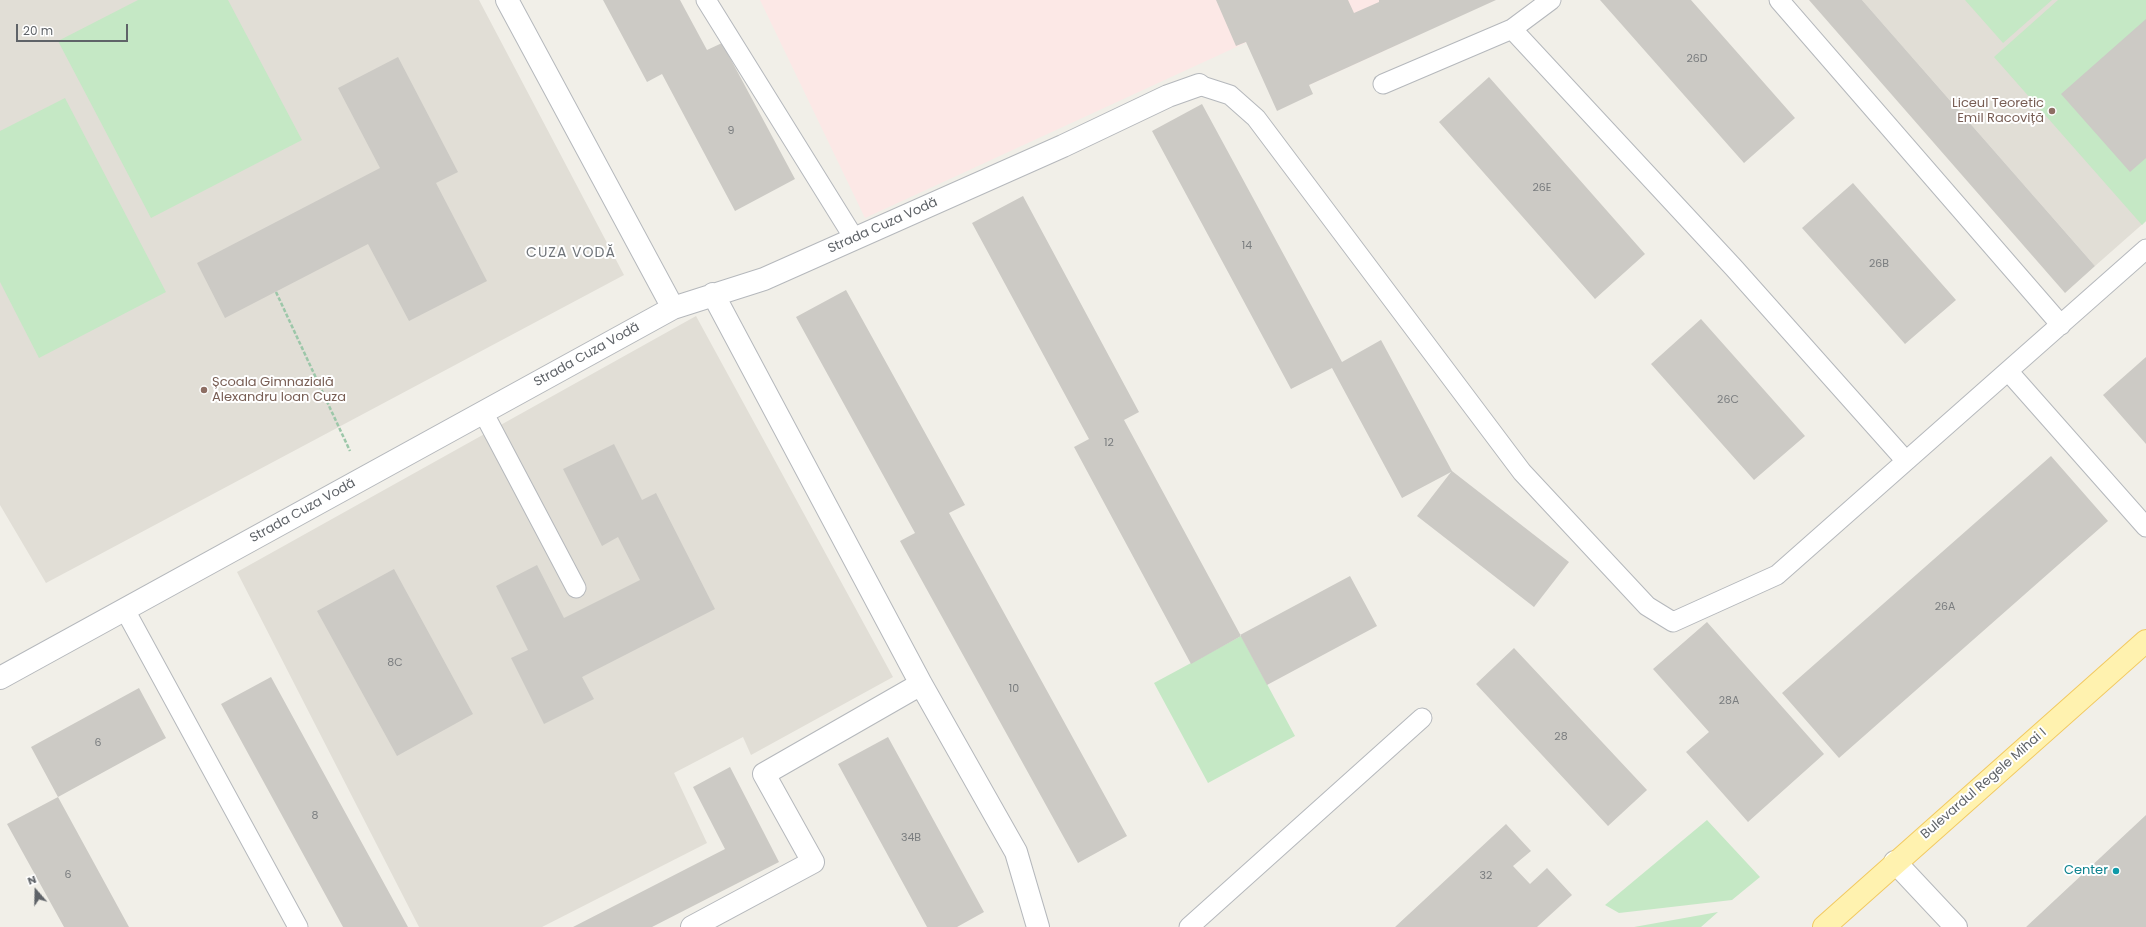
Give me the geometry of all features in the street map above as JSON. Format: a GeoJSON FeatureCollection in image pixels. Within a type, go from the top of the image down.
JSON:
{"type":"FeatureCollection","features":[{"type":"Feature","properties":{"kind":"main road","name":"Bulevardul Regele Mihai I"},"geometry":{"type":"LineString","coordinates":[[1824,927],[1895,862],[2146,641]]}},
{"type":"Feature","properties":{"kind":"street"},"geometry":{"type":"LineString","coordinates":[[507,0],[673,308]]}},
{"type":"Feature","properties":{"kind":"street","name":"Strada Cuza Vodă"},"geometry":{"type":"LineString","coordinates":[[0,678],[673,308],[764,278],[1056,149],[1168,96],[1199,85]]}},
{"type":"Feature","properties":{"kind":"street"},"geometry":{"type":"LineString","coordinates":[[714,294],[921,684],[1016,852],[1038,927]]}},
{"type":"Feature","properties":{"kind":"street"},"geometry":{"type":"LineString","coordinates":[[692,927],[813,862],[764,774],[921,684]]}},
{"type":"Feature","properties":{"kind":"street"},"geometry":{"type":"LineString","coordinates":[[1895,862],[1956,927]]}},
{"type":"Feature","properties":{"kind":"lane"},"geometry":{"type":"LineString","coordinates":[[706,0],[854,238]]}},
{"type":"Feature","properties":{"kind":"lane"},"geometry":{"type":"LineString","coordinates":[[1383,84],[1512,29],[1550,0]]}},
{"type":"Feature","properties":{"kind":"lane"},"geometry":{"type":"LineString","coordinates":[[1779,0],[2061,325]]}},
{"type":"Feature","properties":{"kind":"lane"},"geometry":{"type":"LineString","coordinates":[[1512,29],[1734,268],[1906,461]]}},
{"type":"Feature","properties":{"kind":"lane"},"geometry":{"type":"LineString","coordinates":[[1199,85],[1230,95],[1256,118],[1522,472],[1648,606],[1673,622],[1777,575],[2146,249]]}},
{"type":"Feature","properties":{"kind":"lane"},"geometry":{"type":"LineString","coordinates":[[2008,371],[2146,527]]}},
{"type":"Feature","properties":{"kind":"lane"},"geometry":{"type":"LineString","coordinates":[[483,412],[576,588]]}},
{"type":"Feature","properties":{"kind":"lane"},"geometry":{"type":"LineString","coordinates":[[125,610],[298,927]]}},
{"type":"Feature","properties":{"kind":"lane"},"geometry":{"type":"LineString","coordinates":[[1189,927],[1422,718]]}},
{"type":"Feature","properties":{"kind":"path"},"geometry":{"type":"LineString","coordinates":[[276,292],[352,457]]}},
{"type":"Feature","properties":{"kind":"shaded area","name":"Școala Gimnazială Alexandru Ioan Cuza"},"geometry":{"type":"Polygon","coordinates":[[[0,0],[479,0],[624,275],[46,583],[0,505],[0,0]]]}},
{"type":"Feature","properties":{"kind":"shaded area"},"geometry":{"type":"Polygon","coordinates":[[[760,0],[1395,0],[1399,44],[1309,85],[1282,26],[865,218],[760,0]]]}},
{"type":"Feature","properties":{"kind":"shaded area","name":"Liceul Teoretic Emil Racoviță"},"geometry":{"type":"Polygon","coordinates":[[[1862,0],[2146,0],[2146,221],[2095,266],[1862,0]]]}},
{"type":"Feature","properties":{"kind":"shaded area"},"geometry":{"type":"Polygon","coordinates":[[[696,316],[893,677],[751,755],[743,737],[674,773],[707,843],[542,927],[419,927],[237,572],[696,316]]]}},
{"type":"Feature","properties":{"kind":"green space"},"geometry":{"type":"Polygon","coordinates":[[[138,0],[228,0],[302,140],[151,218],[58,41],[138,0]]]}},
{"type":"Feature","properties":{"kind":"green space"},"geometry":{"type":"Polygon","coordinates":[[[1965,0],[2052,0],[2003,43],[1965,0]]]}},
{"type":"Feature","properties":{"kind":"green space"},"geometry":{"type":"Polygon","coordinates":[[[2058,0],[2146,0],[2146,221],[2142,225],[1994,57],[2058,0]]]}},
{"type":"Feature","properties":{"kind":"green space"},"geometry":{"type":"Polygon","coordinates":[[[65,98],[166,292],[39,358],[0,282],[0,131],[65,98]]]}},
{"type":"Feature","properties":{"kind":"green space"},"geometry":{"type":"Polygon","coordinates":[[[1241,636],[1295,736],[1208,783],[1154,683],[1241,636]]]}},
{"type":"Feature","properties":{"kind":"green space"},"geometry":{"type":"Polygon","coordinates":[[[1707,820],[1760,877],[1732,900],[1619,913],[1605,905],[1707,820]]]}},
{"type":"Feature","properties":{"kind":"green space"},"geometry":{"type":"Polygon","coordinates":[[[1718,912],[1701,927],[1634,927],[1718,912]]]}},
{"type":"Feature","properties":{"kind":"building"},"geometry":{"type":"Polygon","coordinates":[[[603,0],[680,0],[707,50],[722,43],[795,179],[735,211],[662,74],[647,82],[603,0]]]}},
{"type":"Feature","properties":{"kind":"building"},"geometry":{"type":"Polygon","coordinates":[[[1216,0],[1348,0],[1354,13],[1379,2],[1379,0],[1496,0],[1309,85],[1313,94],[1277,111],[1246,42],[1236,46],[1216,0]]]}},
{"type":"Feature","properties":{"kind":"building"},"geometry":{"type":"Polygon","coordinates":[[[1600,0],[1691,0],[1795,118],[1744,163],[1600,0]]]}},
{"type":"Feature","properties":{"kind":"building"},"geometry":{"type":"Polygon","coordinates":[[[1809,0],[1862,0],[2095,266],[2065,293],[1809,0]]]}},
{"type":"Feature","properties":{"kind":"building"},"geometry":{"type":"Polygon","coordinates":[[[2146,19],[2146,158],[2130,172],[2061,94],[2146,19]]]}},
{"type":"Feature","properties":{"kind":"building"},"geometry":{"type":"Polygon","coordinates":[[[398,57],[458,172],[436,183],[487,281],[409,321],[368,244],[225,318],[197,263],[380,168],[338,88],[398,57]]]}},
{"type":"Feature","properties":{"kind":"building"},"geometry":{"type":"Polygon","coordinates":[[[1489,77],[1645,254],[1595,299],[1439,122],[1489,77]]]}},
{"type":"Feature","properties":{"kind":"building"},"geometry":{"type":"Polygon","coordinates":[[[1202,104],[1342,362],[1381,340],[1452,471],[1569,562],[1534,607],[1417,516],[1451,472],[1402,498],[1332,368],[1291,389],[1152,131],[1202,104]]]}},
{"type":"Feature","properties":{"kind":"building"},"geometry":{"type":"Polygon","coordinates":[[[1853,183],[1956,300],[1905,344],[1802,228],[1853,183]]]}},
{"type":"Feature","properties":{"kind":"building"},"geometry":{"type":"Polygon","coordinates":[[[1023,196],[1139,412],[1124,420],[1241,636],[1191,664],[1074,447],[1089,439],[972,223],[1023,196]]]}},
{"type":"Feature","properties":{"kind":"building"},"geometry":{"type":"Polygon","coordinates":[[[846,290],[965,505],[949,513],[1127,836],[1078,863],[900,541],[915,533],[796,317],[846,290]]]}},
{"type":"Feature","properties":{"kind":"building"},"geometry":{"type":"Polygon","coordinates":[[[1701,319],[1805,436],[1754,480],[1651,364],[1701,319]]]}},
{"type":"Feature","properties":{"kind":"building"},"geometry":{"type":"Polygon","coordinates":[[[2146,357],[2146,444],[2103,395],[2146,357]]]}},
{"type":"Feature","properties":{"kind":"building"},"geometry":{"type":"Polygon","coordinates":[[[614,444],[642,500],[656,493],[715,609],[582,677],[594,699],[544,724],[511,658],[528,650],[496,586],[537,565],[564,618],[640,580],[618,537],[602,546],[563,469],[614,444]]]}},
{"type":"Feature","properties":{"kind":"building"},"geometry":{"type":"Polygon","coordinates":[[[2051,456],[2108,521],[1839,758],[1782,693],[2051,456]]]}},
{"type":"Feature","properties":{"kind":"building"},"geometry":{"type":"Polygon","coordinates":[[[394,569],[473,714],[397,756],[317,611],[394,569]]]}},
{"type":"Feature","properties":{"kind":"building"},"geometry":{"type":"Polygon","coordinates":[[[1350,576],[1377,626],[1267,685],[1240,635],[1350,576]]]}},
{"type":"Feature","properties":{"kind":"building"},"geometry":{"type":"Polygon","coordinates":[[[1707,622],[1824,754],[1748,822],[1686,752],[1709,732],[1653,669],[1707,622]]]}},
{"type":"Feature","properties":{"kind":"building"},"geometry":{"type":"Polygon","coordinates":[[[1514,648],[1647,790],[1608,826],[1476,684],[1514,648]]]}},
{"type":"Feature","properties":{"kind":"building"},"geometry":{"type":"Polygon","coordinates":[[[271,677],[408,927],[343,927],[221,704],[271,677]]]}},
{"type":"Feature","properties":{"kind":"building"},"geometry":{"type":"Polygon","coordinates":[[[139,688],[166,738],[58,797],[31,747],[139,688]]]}},
{"type":"Feature","properties":{"kind":"building"},"geometry":{"type":"Polygon","coordinates":[[[888,737],[984,912],[957,927],[927,927],[838,764],[888,737]]]}},
{"type":"Feature","properties":{"kind":"building"},"geometry":{"type":"Polygon","coordinates":[[[730,767],[779,862],[652,927],[573,927],[725,849],[693,787],[730,767]]]}},
{"type":"Feature","properties":{"kind":"building"},"geometry":{"type":"Polygon","coordinates":[[[58,797],[129,927],[64,927],[7,824],[58,797]]]}},
{"type":"Feature","properties":{"kind":"building","name":"Center"},"geometry":{"type":"Polygon","coordinates":[[[2146,815],[2146,927],[2026,927],[2146,815]]]}},
{"type":"Feature","properties":{"kind":"building"},"geometry":{"type":"Polygon","coordinates":[[[1506,824],[1531,851],[1513,866],[1530,884],[1547,868],[1572,895],[1537,927],[1395,927],[1506,824]]]}},
{"type":"Feature","properties":{"kind":"place","name":"Liceul Teoretic Emil Racoviță"},"geometry":{"type":"Point","coordinates":[2052,111]}},
{"type":"Feature","properties":{"kind":"place","name":"Școala Gimnazială Alexandru Ioan Cuza"},"geometry":{"type":"Point","coordinates":[204,390]}},
{"type":"Feature","properties":{"kind":"place","name":"Center"},"geometry":{"type":"Point","coordinates":[2116,871]}},
{"type":"Feature","properties":{"kind":"district","name":"CUZA VODĂ"},"geometry":{"type":"Point","coordinates":[571,253]}}]}
